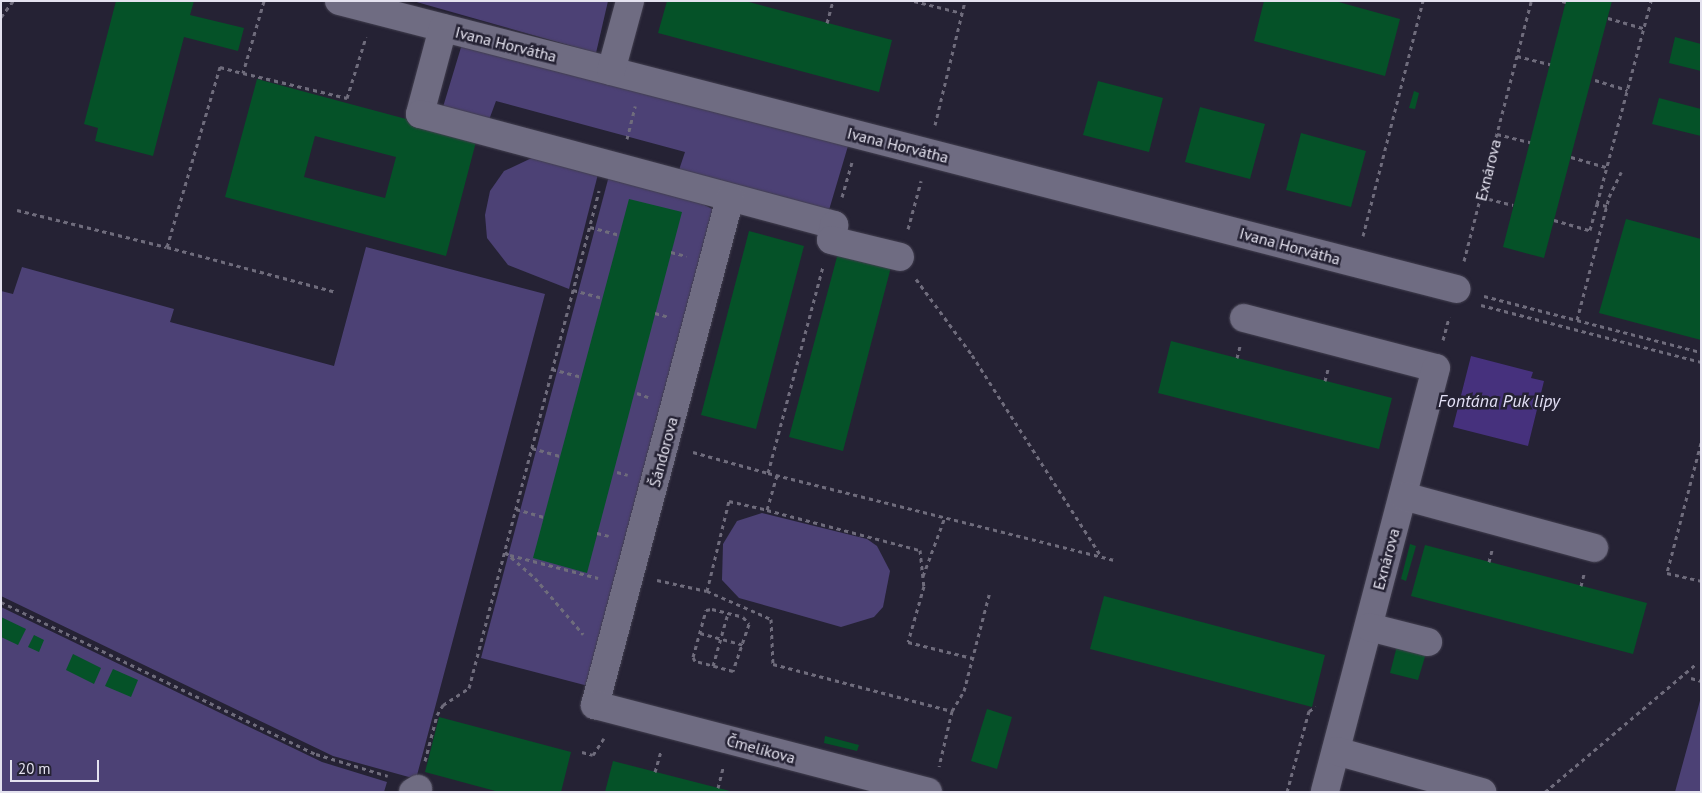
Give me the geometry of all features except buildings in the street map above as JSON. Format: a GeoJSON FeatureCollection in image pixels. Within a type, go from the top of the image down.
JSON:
{"type":"FeatureCollection","features":[{"type":"Feature","properties":{"kind":"street","name":"Ivana Horvátha"},"geometry":{"type":"LineString","coordinates":[[339,1],[1457,289]]}},
{"type":"Feature","properties":{"kind":"street"},"geometry":{"type":"LineString","coordinates":[[611,71],[630,1]]}},
{"type":"Feature","properties":{"kind":"street"},"geometry":{"type":"LineString","coordinates":[[444,28],[420,114],[730,198],[900,257]]}},
{"type":"Feature","properties":{"kind":"street","name":"Šándorova"},"geometry":{"type":"LineString","coordinates":[[595,705],[630,580],[730,198]]}},
{"type":"Feature","properties":{"kind":"street"},"geometry":{"type":"LineString","coordinates":[[1244,318],[1436,368]]}},
{"type":"Feature","properties":{"kind":"street","name":"Exnárova"},"geometry":{"type":"LineString","coordinates":[[1326,792],[1436,368]]}},
{"type":"Feature","properties":{"kind":"street"},"geometry":{"type":"LineString","coordinates":[[1403,496],[1594,548]]}},
{"type":"Feature","properties":{"kind":"street"},"geometry":{"type":"LineString","coordinates":[[1368,627],[1428,642]]}},
{"type":"Feature","properties":{"kind":"street","name":"Čmelíkova"},"geometry":{"type":"LineString","coordinates":[[595,705],[933,783]]}},
{"type":"Feature","properties":{"kind":"street"},"geometry":{"type":"LineString","coordinates":[[1336,751],[1482,792]]}},
{"type":"Feature","properties":{"kind":"path"},"geometry":{"type":"LineString","coordinates":[[1,17],[12,1]]}},
{"type":"Feature","properties":{"kind":"path"},"geometry":{"type":"LineString","coordinates":[[243,73],[264,1]]}},
{"type":"Feature","properties":{"kind":"path"},"geometry":{"type":"LineString","coordinates":[[826,23],[833,1]]}},
{"type":"Feature","properties":{"kind":"path"},"geometry":{"type":"LineString","coordinates":[[914,1],[962,13]]}},
{"type":"Feature","properties":{"kind":"path"},"geometry":{"type":"LineString","coordinates":[[1356,263],[1423,1]]}},
{"type":"Feature","properties":{"kind":"path","name":"Exnárova"},"geometry":{"type":"LineString","coordinates":[[1436,368],[1531,1]]}},
{"type":"Feature","properties":{"kind":"path"},"geometry":{"type":"LineString","coordinates":[[1554,220],[1590,230],[1650,1]]}},
{"type":"Feature","properties":{"kind":"path"},"geometry":{"type":"LineString","coordinates":[[167,247],[220,67],[347,98],[374,10]]}},
{"type":"Feature","properties":{"kind":"path"},"geometry":{"type":"LineString","coordinates":[[1608,18],[1644,28]]}},
{"type":"Feature","properties":{"kind":"path"},"geometry":{"type":"LineString","coordinates":[[1517,56],[1550,64]]}},
{"type":"Feature","properties":{"kind":"path"},"geometry":{"type":"LineString","coordinates":[[1,602],[316,754],[409,788],[437,715],[443,705],[469,688],[590,227],[613,166],[641,79]]}},
{"type":"Feature","properties":{"kind":"path"},"geometry":{"type":"LineString","coordinates":[[1595,80],[1627,90]]}},
{"type":"Feature","properties":{"kind":"path"},"geometry":{"type":"LineString","coordinates":[[1497,134],[1530,142]]}},
{"type":"Feature","properties":{"kind":"path"},"geometry":{"type":"LineString","coordinates":[[768,473],[860,135]]}},
{"type":"Feature","properties":{"kind":"path"},"geometry":{"type":"LineString","coordinates":[[1571,158],[1607,167]]}},
{"type":"Feature","properties":{"kind":"path"},"geometry":{"type":"LineString","coordinates":[[1577,320],[1607,206],[1621,172]]}},
{"type":"Feature","properties":{"kind":"path"},"geometry":{"type":"LineString","coordinates":[[1481,197],[1513,205]]}},
{"type":"Feature","properties":{"kind":"path"},"geometry":{"type":"LineString","coordinates":[[1597,204],[1607,206]]}},
{"type":"Feature","properties":{"kind":"path"},"geometry":{"type":"LineString","coordinates":[[17,210],[167,247],[336,292]]}},
{"type":"Feature","properties":{"kind":"path"},"geometry":{"type":"LineString","coordinates":[[590,227],[619,235]]}},
{"type":"Feature","properties":{"kind":"path"},"geometry":{"type":"LineString","coordinates":[[900,257],[972,354],[1102,556]]}},
{"type":"Feature","properties":{"kind":"path"},"geometry":{"type":"LineString","coordinates":[[1457,289],[1701,352]]}},
{"type":"Feature","properties":{"kind":"path"},"geometry":{"type":"LineString","coordinates":[[573,290],[602,298]]}},
{"type":"Feature","properties":{"kind":"path"},"geometry":{"type":"LineString","coordinates":[[552,369],[581,377]]}},
{"type":"Feature","properties":{"kind":"path"},"geometry":{"type":"LineString","coordinates":[[1701,443],[1667,573],[1701,581]]}},
{"type":"Feature","properties":{"kind":"path"},"geometry":{"type":"LineString","coordinates":[[665,444],[768,473],[1114,560]]}},
{"type":"Feature","properties":{"kind":"path"},"geometry":{"type":"LineString","coordinates":[[532,448],[560,456]]}},
{"type":"Feature","properties":{"kind":"path"},"geometry":{"type":"LineString","coordinates":[[767,510],[777,475]]}},
{"type":"Feature","properties":{"kind":"path"},"geometry":{"type":"LineString","coordinates":[[707,591],[729,501],[920,550],[923,576]]}},
{"type":"Feature","properties":{"kind":"path"},"geometry":{"type":"LineString","coordinates":[[516,509],[544,517]]}},
{"type":"Feature","properties":{"kind":"path"},"geometry":{"type":"LineString","coordinates":[[945,517],[923,576],[908,642],[972,658]]}},
{"type":"Feature","properties":{"kind":"path"},"geometry":{"type":"LineString","coordinates":[[504,552],[535,578],[607,662]]}},
{"type":"Feature","properties":{"kind":"path"},"geometry":{"type":"LineString","coordinates":[[509,555],[630,580],[707,591],[771,619],[773,664],[952,712]]}},
{"type":"Feature","properties":{"kind":"path"},"geometry":{"type":"LineString","coordinates":[[933,783],[952,712],[964,691],[990,591]]}},
{"type":"Feature","properties":{"kind":"path"},"geometry":{"type":"LineString","coordinates":[[706,610],[728,613],[747,620],[744,645],[733,671],[713,666],[694,657],[706,610]]}},
{"type":"Feature","properties":{"kind":"path"},"geometry":{"type":"LineString","coordinates":[[713,666],[728,613]]}},
{"type":"Feature","properties":{"kind":"path"},"geometry":{"type":"LineString","coordinates":[[700,633],[744,645]]}},
{"type":"Feature","properties":{"kind":"path"},"geometry":{"type":"LineString","coordinates":[[1545,792],[1694,665]]}},
{"type":"Feature","properties":{"kind":"path"},"geometry":{"type":"LineString","coordinates":[[1691,678],[1701,681]]}},
{"type":"Feature","properties":{"kind":"path"},"geometry":{"type":"LineString","coordinates":[[582,752],[593,755]]}},
{"type":"Feature","properties":{"kind":"shaded area"},"geometry":{"type":"Polygon","coordinates":[[[413,1],[608,1],[596,53],[413,1]]]}},
{"type":"Feature","properties":{"kind":"shaded area"},"geometry":{"type":"Polygon","coordinates":[[[462,44],[848,146],[829,210],[679,170],[685,152],[496,101],[489,120],[443,107],[462,44]]]}},
{"type":"Feature","properties":{"kind":"shaded area"},"geometry":{"type":"Polygon","coordinates":[[[536,156],[599,170],[569,289],[508,265],[487,238],[485,215],[490,191],[504,171],[536,156]]]}},
{"type":"Feature","properties":{"kind":"shaded area"},"geometry":{"type":"Polygon","coordinates":[[[610,172],[674,189],[718,212],[592,687],[481,658],[610,172]]]}},
{"type":"Feature","properties":{"kind":"shaded area"},"geometry":{"type":"Polygon","coordinates":[[[366,247],[545,294],[416,779],[333,756],[1,596],[1,291],[13,294],[22,267],[174,309],[170,322],[334,366],[366,247]]]}},
{"type":"Feature","properties":{"kind":"shaded area"},"geometry":{"type":"Polygon","coordinates":[[[762,513],[867,539],[877,546],[890,571],[883,607],[874,617],[841,627],[739,598],[722,580],[723,544],[737,521],[762,513]]]}},
{"type":"Feature","properties":{"kind":"shaded area"},"geometry":{"type":"Polygon","coordinates":[[[1,607],[322,762],[387,782],[384,792],[1,792],[1,607]]]}},
{"type":"Feature","properties":{"kind":"shaded area"},"geometry":{"type":"Polygon","coordinates":[[[1701,697],[1701,792],[1675,792],[1701,697]]]}},
{"type":"Feature","properties":{"kind":"water","name":"Fontána Puk lipy"},"geometry":{"type":"Polygon","coordinates":[[[1471,356],[1533,372],[1531,378],[1544,381],[1528,446],[1453,427],[1471,356]]]}}]}
